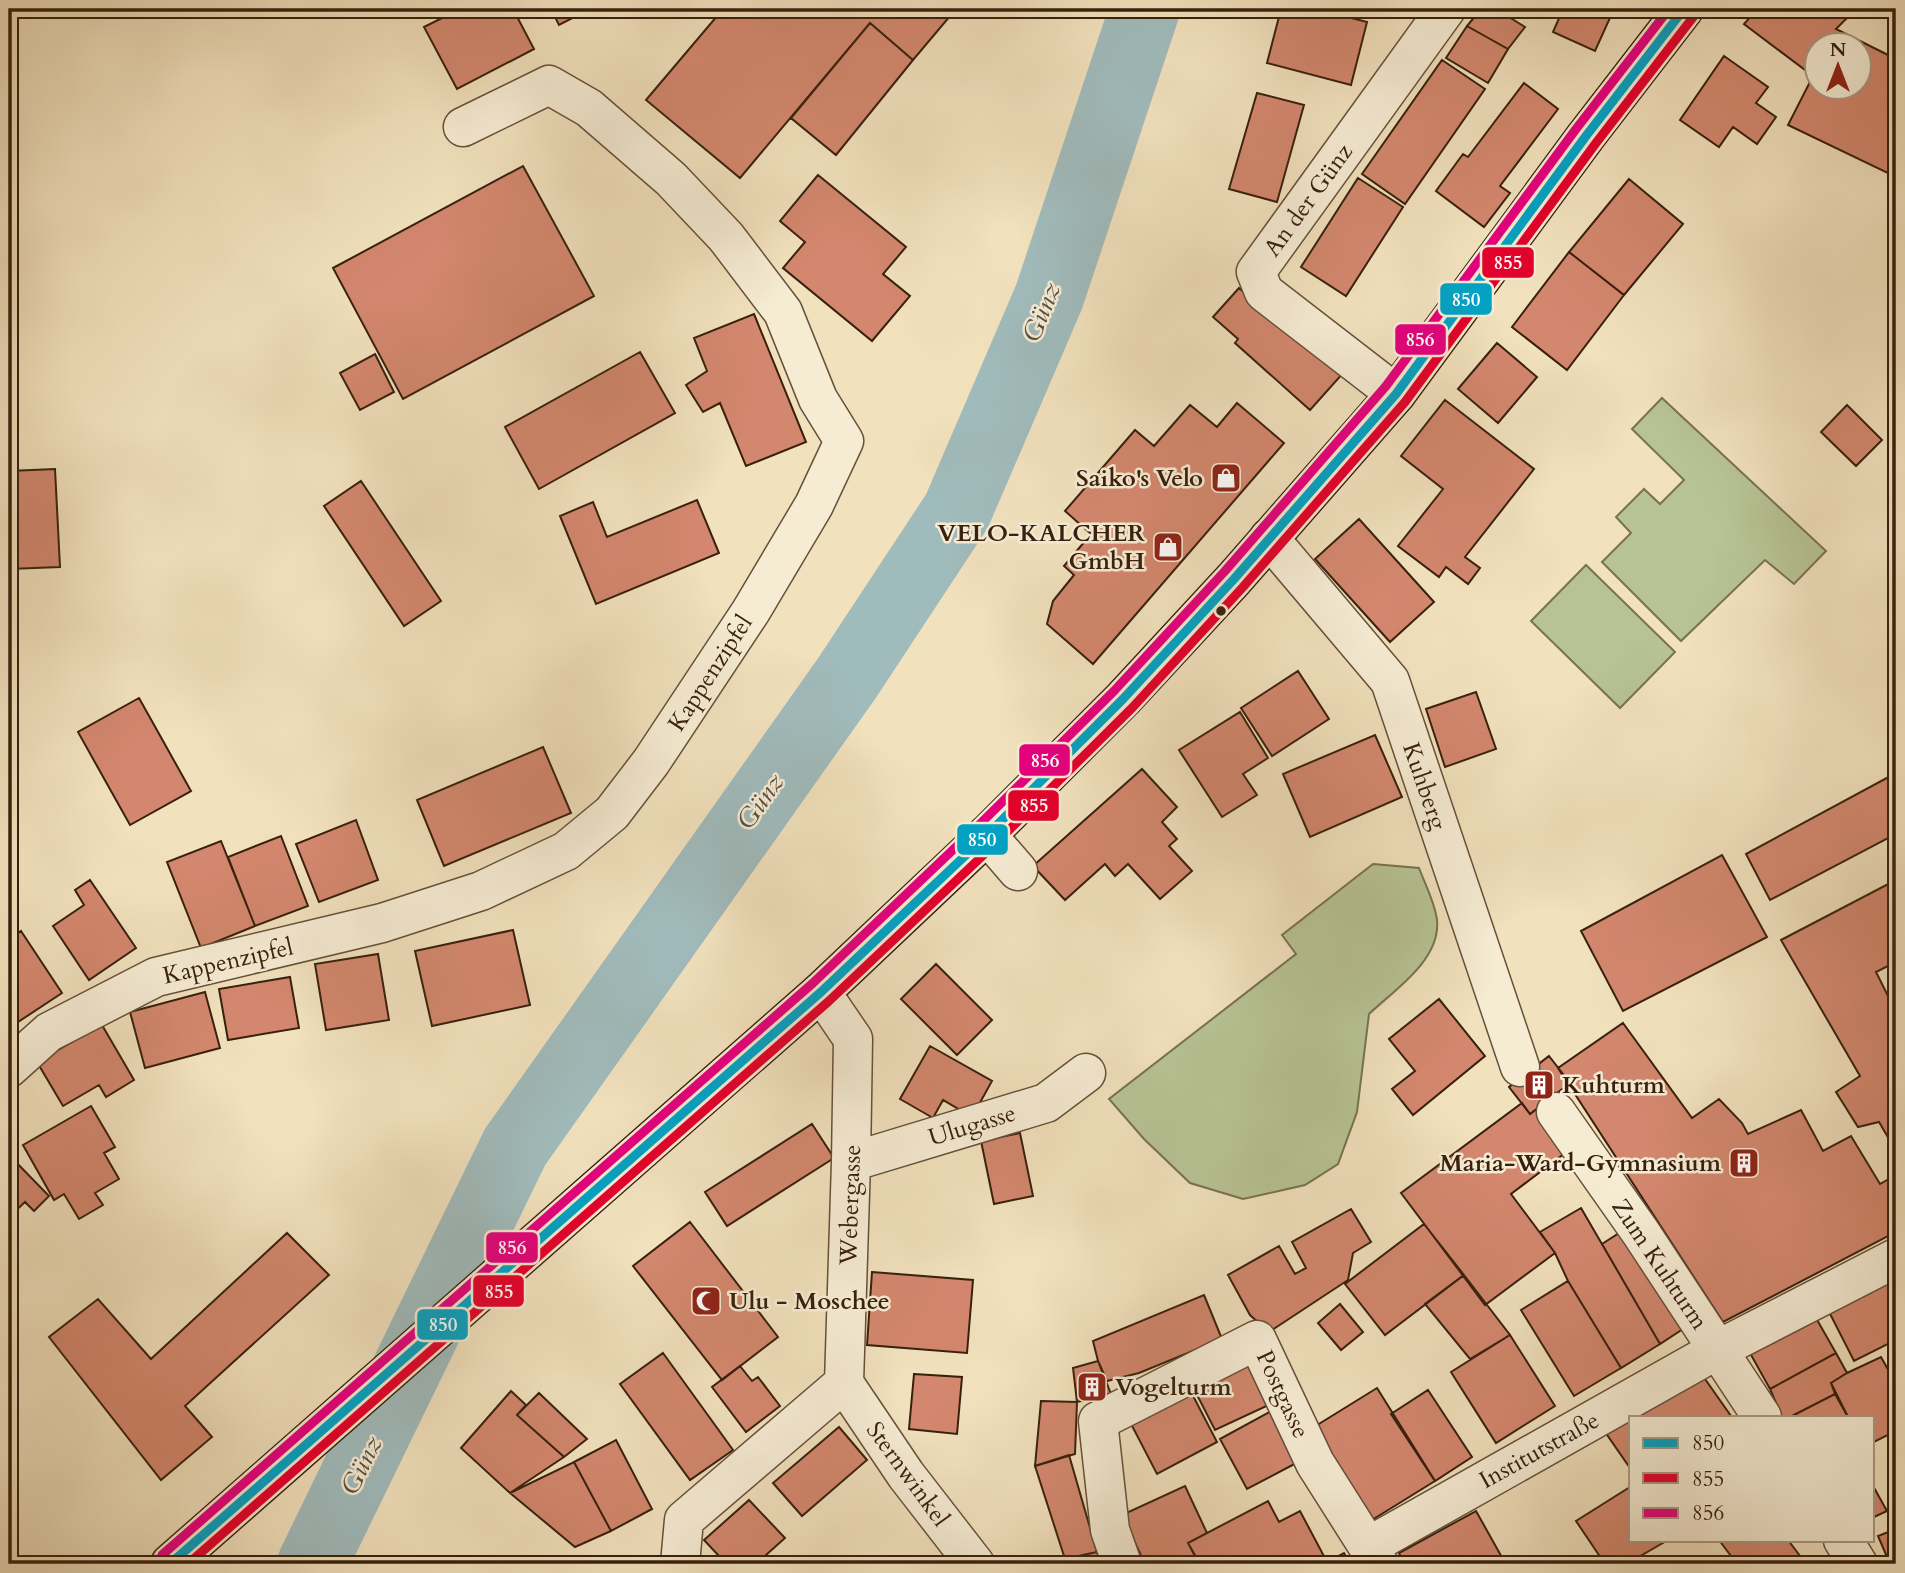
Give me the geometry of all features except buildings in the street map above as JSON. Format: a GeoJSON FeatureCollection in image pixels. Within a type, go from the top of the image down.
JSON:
{"type":"FeatureCollection","features":[{"type":"Feature","properties":{"kind":"main road"},"geometry":{"type":"LineString","coordinates":[[170,1564],[821,992],[987,835],[1123,699],[1396,394],[1577,148],[1684,9]]}},
{"type":"Feature","properties":{"kind":"street","name":"An der Günz"},"geometry":{"type":"LineString","coordinates":[[1396,394],[1264,292],[1256,272],[1446,9]]}},
{"type":"Feature","properties":{"kind":"street","name":"Kappenzipfel"},"geometry":{"type":"LineString","coordinates":[[9,1068],[49,1032],[156,977],[382,923],[481,891],[566,851],[612,813],[651,762],[751,611],[814,505],[844,441],[818,399],[783,312],[726,237],[671,179],[589,108],[549,85],[463,127]]}},
{"type":"Feature","properties":{"kind":"street","name":"Kuhberg"},"geometry":{"type":"LineString","coordinates":[[1269,538],[1390,681],[1520,1066]]}},
{"type":"Feature","properties":{"kind":"street"},"geometry":{"type":"LineString","coordinates":[[987,835],[1018,871]]}},
{"type":"Feature","properties":{"kind":"street","name":"Webergasse"},"geometry":{"type":"LineString","coordinates":[[821,992],[853,1039],[844,1383]]}},
{"type":"Feature","properties":{"kind":"street","name":"Ulugasse"},"geometry":{"type":"LineString","coordinates":[[851,1162],[1046,1103],[1086,1073]]}},
{"type":"Feature","properties":{"kind":"street","name":"Zum Kuhturm"},"geometry":{"type":"LineString","coordinates":[[1556,1112],[1641,1233],[1761,1416]]}},
{"type":"Feature","properties":{"kind":"street","name":"Institutstraße"},"geometry":{"type":"LineString","coordinates":[[1374,1555],[1717,1350],[1896,1258]]}},
{"type":"Feature","properties":{"kind":"street","name":"Postgasse"},"geometry":{"type":"LineString","coordinates":[[1122,1564],[1110,1530],[1098,1421],[1257,1340],[1315,1463],[1374,1555]]}},
{"type":"Feature","properties":{"kind":"street"},"geometry":{"type":"LineString","coordinates":[[680,1564],[684,1520],[844,1383]]}},
{"type":"Feature","properties":{"kind":"street","name":"Sternwinkel"},"geometry":{"type":"LineString","coordinates":[[844,1383],[906,1475],[975,1564]]}},
{"type":"Feature","properties":{"kind":"street"},"geometry":{"type":"LineString","coordinates":[[1844,1542],[1857,1564]]}},
{"type":"Feature","properties":{"kind":"green space"},"geometry":{"type":"Polygon","coordinates":[[[1662,398],[1826,551],[1794,584],[1765,560],[1681,641],[1602,562],[1631,533],[1616,517],[1644,489],[1660,504],[1684,480],[1632,429],[1662,398]]]}},
{"type":"Feature","properties":{"kind":"green space"},"geometry":{"type":"Polygon","coordinates":[[[1586,565],[1675,652],[1620,708],[1531,621],[1586,565]]]}},
{"type":"Feature","properties":{"kind":"green space"},"geometry":{"type":"Polygon","coordinates":[[[1373,864],[1419,868],[1436,914],[1436,935],[1432,948],[1414,973],[1369,1014],[1357,1112],[1338,1164],[1305,1185],[1243,1199],[1190,1183],[1144,1139],[1109,1099],[1296,954],[1282,935],[1373,864]]]}},
{"type":"Feature","properties":{"kind":"waterway","name":"Günz"},"geometry":{"type":"LineString","coordinates":[[312,1564],[515,1147],[847,678],[957,511],[1049,297],[1145,9]]}},
{"type":"Feature","properties":{"kind":"transit line","name":"856"},"geometry":{"type":"LineString","coordinates":[[162,1555],[813,983],[978,826],[1114,691],[1225,571],[1386,386],[1576,129],[1669,9]]}},
{"type":"Feature","properties":{"kind":"transit line","name":"850"},"geometry":{"type":"LineString","coordinates":[[170,1564],[821,992],[987,835],[1123,699],[1234,579],[1396,394],[1586,136],[1684,9]]}},
{"type":"Feature","properties":{"kind":"transit line","name":"855"},"geometry":{"type":"LineString","coordinates":[[188,1564],[829,1001],[995,844],[1132,708],[1243,587],[1405,402],[1596,143],[1694,16]]}},
{"type":"Feature","properties":{"kind":"place","name":"Saiko's Velo"},"geometry":{"type":"Point","coordinates":[1226,478]}},
{"type":"Feature","properties":{"kind":"place","name":"VELO-KALCHER GmbH"},"geometry":{"type":"Point","coordinates":[1168,547]}},
{"type":"Feature","properties":{"kind":"place","name":"Kuhturm"},"geometry":{"type":"Point","coordinates":[1539,1085]}},
{"type":"Feature","properties":{"kind":"place","name":"Maria-Ward-Gymnasium"},"geometry":{"type":"Point","coordinates":[1744,1163]}},
{"type":"Feature","properties":{"kind":"place","name":"Ulu - Moschee"},"geometry":{"type":"Point","coordinates":[706,1301]}},
{"type":"Feature","properties":{"kind":"place","name":"Vogelturm"},"geometry":{"type":"Point","coordinates":[1092,1387]}}]}
